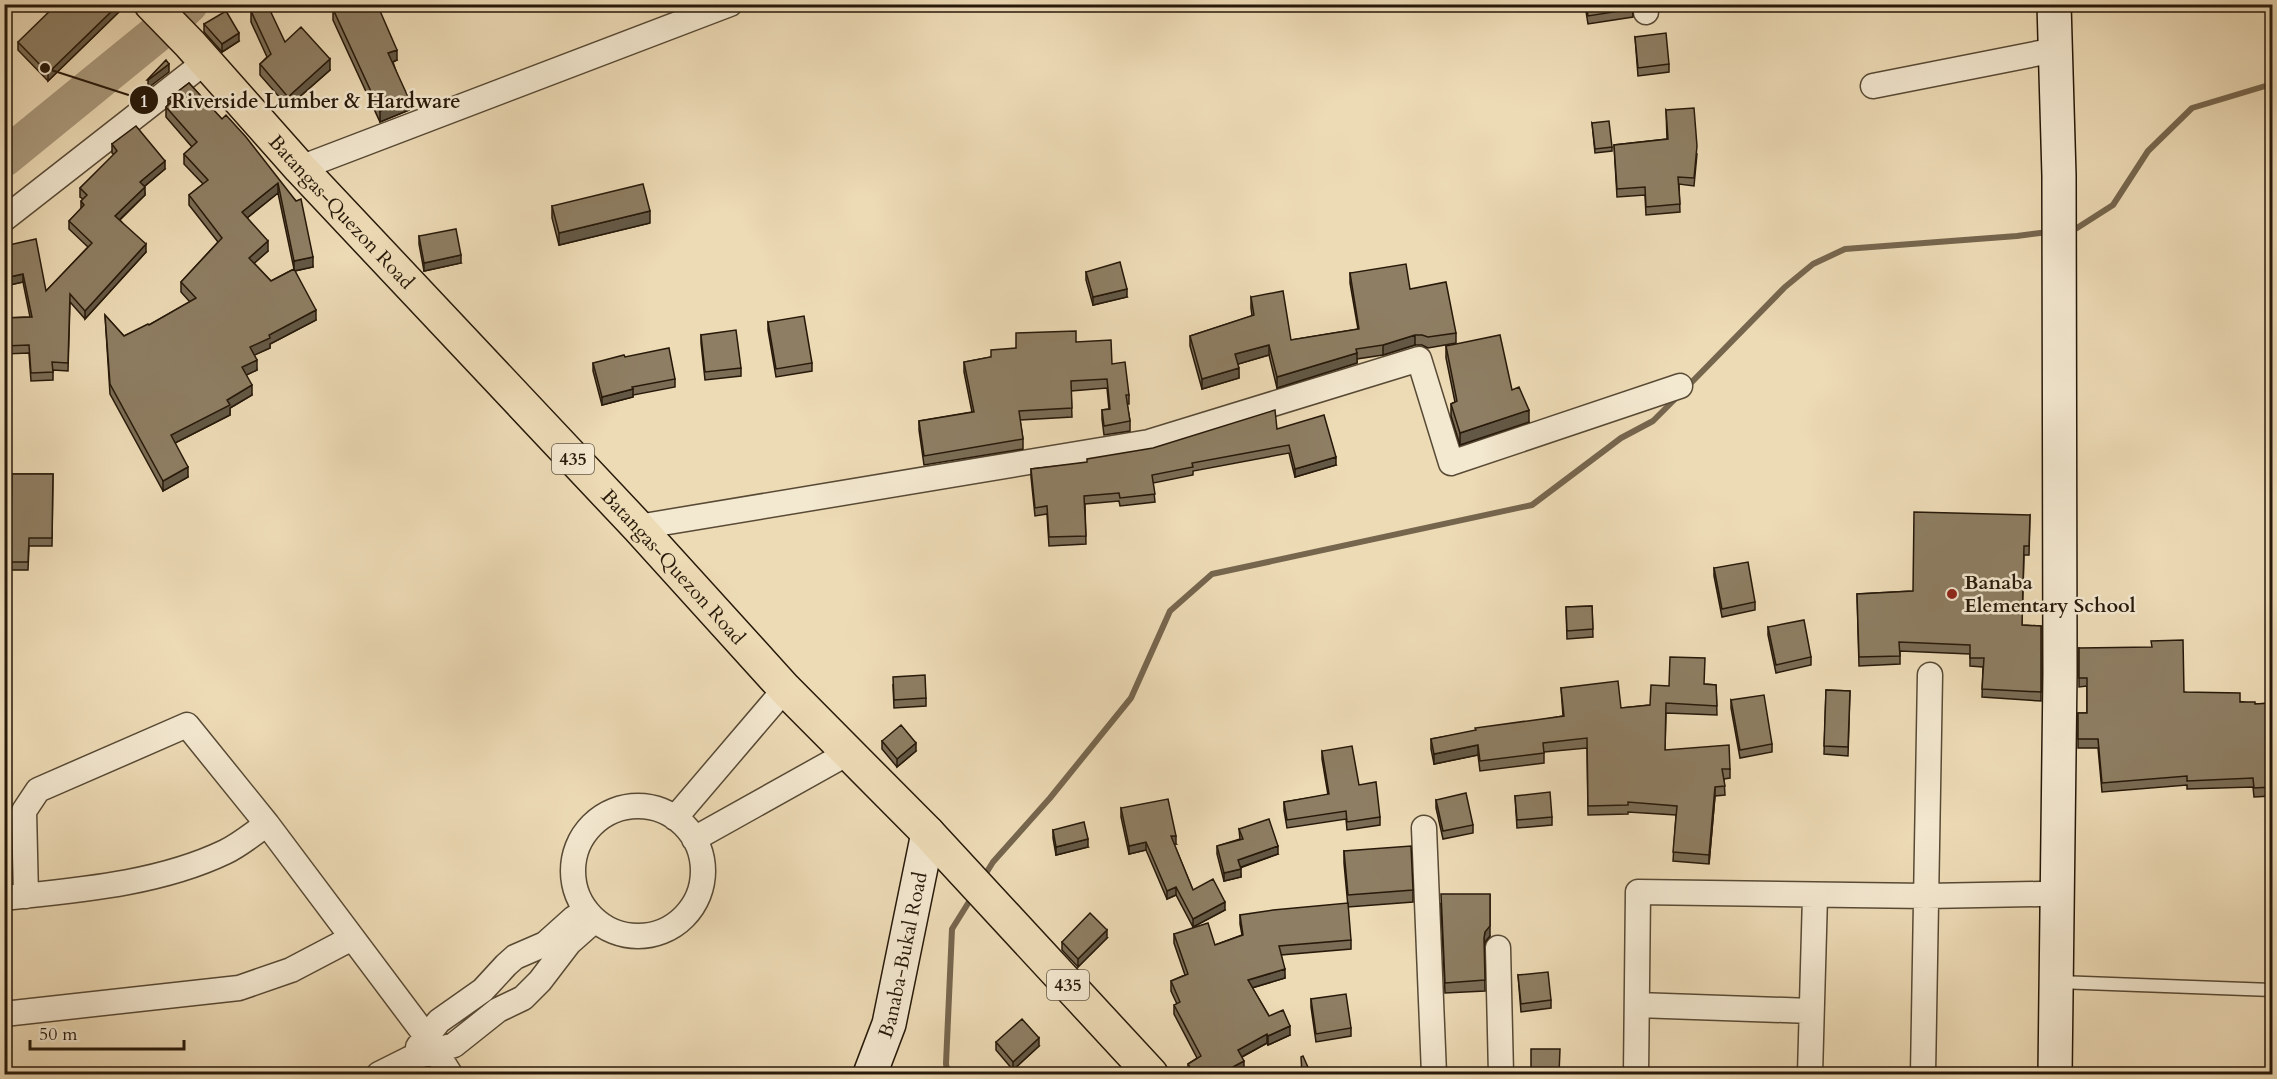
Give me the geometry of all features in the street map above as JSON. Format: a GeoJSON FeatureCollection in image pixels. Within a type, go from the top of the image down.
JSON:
{"type":"FeatureCollection","features":[{"type":"Feature","properties":{"kind":"main road","name":"Batangas-Quezon Road"},"geometry":{"type":"LineString","coordinates":[[151,4],[300,168],[638,527],[785,689],[928,833],[1151,1074]]}},
{"type":"Feature","properties":{"kind":"street"},"geometry":{"type":"LineString","coordinates":[[300,168],[730,4]]}},
{"type":"Feature","properties":{"kind":"street"},"geometry":{"type":"LineString","coordinates":[[2054,4],[2059,176],[2060,673],[2055,1074]]}},
{"type":"Feature","properties":{"kind":"street"},"geometry":{"type":"LineString","coordinates":[[1873,86],[2055,50]]}},
{"type":"Feature","properties":{"kind":"street"},"geometry":{"type":"LineString","coordinates":[[4,219],[197,53]]}},
{"type":"Feature","properties":{"kind":"street"},"geometry":{"type":"LineString","coordinates":[[638,527],[1149,441],[1419,359],[1451,463],[1680,386]]}},
{"type":"Feature","properties":{"kind":"street"},"geometry":{"type":"LineString","coordinates":[[1923,1074],[1930,675]]}},
{"type":"Feature","properties":{"kind":"street"},"geometry":{"type":"LineString","coordinates":[[675,818],[785,689]]}},
{"type":"Feature","properties":{"kind":"street"},"geometry":{"type":"LineString","coordinates":[[267,824],[226,852],[176,870],[105,886],[15,897],[24,811],[38,790],[187,725],[267,824],[431,1043],[450,1074]]}},
{"type":"Feature","properties":{"kind":"street"},"geometry":{"type":"LineString","coordinates":[[694,839],[848,753]]}},
{"type":"Feature","properties":{"kind":"street"},"geometry":{"type":"LineString","coordinates":[[635,806],[656,808],[675,818],[686,827],[694,839],[701,856],[702,875],[699,894],[690,910],[676,924],[660,933],[642,936],[623,935],[605,928],[589,914],[573,879],[574,857],[582,838],[596,821],[614,811],[635,806]]}},
{"type":"Feature","properties":{"kind":"street"},"geometry":{"type":"LineString","coordinates":[[1424,828],[1434,1074]]}},
{"type":"Feature","properties":{"kind":"street","name":"Banaba-Bukal Road"},"geometry":{"type":"LineString","coordinates":[[870,1074],[891,1015],[928,833]]}},
{"type":"Feature","properties":{"kind":"street"},"geometry":{"type":"LineString","coordinates":[[1636,1074],[1638,892],[1815,896],[2040,894]]}},
{"type":"Feature","properties":{"kind":"street"},"geometry":{"type":"LineString","coordinates":[[1810,1074],[1815,896]]}},
{"type":"Feature","properties":{"kind":"street"},"geometry":{"type":"LineString","coordinates":[[379,1074],[409,1059],[431,1043],[445,1017],[483,990],[510,961],[544,944],[589,914]]}},
{"type":"Feature","properties":{"kind":"street"},"geometry":{"type":"LineString","coordinates":[[431,1043],[449,1047],[463,1039],[498,1010],[530,993],[589,914]]}},
{"type":"Feature","properties":{"kind":"street"},"geometry":{"type":"LineString","coordinates":[[4,1014],[239,987],[291,970],[352,938]]}},
{"type":"Feature","properties":{"kind":"street"},"geometry":{"type":"LineString","coordinates":[[1498,948],[1501,1074]]}},
{"type":"Feature","properties":{"kind":"street"},"geometry":{"type":"LineString","coordinates":[[483,990],[498,1010]]}},
{"type":"Feature","properties":{"kind":"street"},"geometry":{"type":"LineString","coordinates":[[1638,1005],[1811,1011]]}},
{"type":"Feature","properties":{"kind":"lane"},"geometry":{"type":"LineString","coordinates":[[2057,982],[2272,990]]}},
{"type":"Feature","properties":{"kind":"building"},"geometry":{"type":"Polygon","coordinates":[[[57,4],[119,4],[48,73],[18,42],[57,4]]]}},
{"type":"Feature","properties":{"kind":"building"},"geometry":{"type":"Polygon","coordinates":[[[267,4],[285,42],[301,27],[330,59],[288,97],[260,64],[271,54],[251,11],[267,4]]]}},
{"type":"Feature","properties":{"kind":"building"},"geometry":{"type":"Polygon","coordinates":[[[343,4],[377,4],[397,50],[388,53],[409,99],[380,111],[333,9],[343,4]]]}},
{"type":"Feature","properties":{"kind":"building"},"geometry":{"type":"Polygon","coordinates":[[[1586,4],[1632,4],[1633,9],[1588,16],[1586,4]]]}},
{"type":"Feature","properties":{"kind":"building"},"geometry":{"type":"Polygon","coordinates":[[[226,11],[239,33],[222,44],[204,24],[226,11]]]}},
{"type":"Feature","properties":{"kind":"building"},"geometry":{"type":"Polygon","coordinates":[[[1666,33],[1669,64],[1638,68],[1635,37],[1666,33]]]}},
{"type":"Feature","properties":{"kind":"building"},"geometry":{"type":"Polygon","coordinates":[[[166,60],[169,64],[147,80],[166,60]]]}},
{"type":"Feature","properties":{"kind":"building"},"geometry":{"type":"Polygon","coordinates":[[[189,83],[222,119],[226,115],[246,137],[296,201],[301,199],[313,257],[294,261],[278,183],[242,212],[268,241],[249,258],[271,281],[294,269],[316,310],[269,335],[270,338],[250,347],[257,360],[242,367],[252,385],[227,400],[230,405],[171,435],[188,467],[163,481],[110,384],[105,315],[124,336],[149,325],[196,298],[181,282],[222,238],[189,195],[208,180],[184,154],[197,142],[166,107],[171,102],[168,99],[189,83]]]}},
{"type":"Feature","properties":{"kind":"building"},"geometry":{"type":"Polygon","coordinates":[[[1694,108],[1697,146],[1694,178],[1678,177],[1680,204],[1646,207],[1645,187],[1617,189],[1614,145],[1668,139],[1666,110],[1694,108]]]}},
{"type":"Feature","properties":{"kind":"building"},"geometry":{"type":"Polygon","coordinates":[[[1609,121],[1612,147],[1595,149],[1592,123],[1609,121]]]}},
{"type":"Feature","properties":{"kind":"building"},"geometry":{"type":"Polygon","coordinates":[[[136,126],[165,161],[140,182],[145,187],[115,216],[146,244],[85,311],[70,294],[68,363],[52,362],[53,372],[31,373],[29,345],[4,346],[4,318],[32,317],[23,274],[5,278],[4,246],[36,239],[46,291],[92,243],[69,221],[84,205],[81,201],[87,195],[80,188],[117,151],[112,144],[136,126]]]}},
{"type":"Feature","properties":{"kind":"building"},"geometry":{"type":"Polygon","coordinates":[[[643,184],[650,211],[559,233],[552,206],[643,184]]]}},
{"type":"Feature","properties":{"kind":"building"},"geometry":{"type":"Polygon","coordinates":[[[456,229],[461,255],[424,263],[419,236],[456,229]]]}},
{"type":"Feature","properties":{"kind":"building"},"geometry":{"type":"Polygon","coordinates":[[[1120,262],[1127,289],[1093,297],[1086,272],[1120,262]]]}},
{"type":"Feature","properties":{"kind":"building"},"geometry":{"type":"Polygon","coordinates":[[[1406,264],[1410,289],[1446,282],[1456,333],[1428,337],[1415,335],[1383,345],[1356,349],[1357,353],[1277,377],[1269,345],[1235,354],[1239,368],[1202,379],[1190,336],[1254,315],[1251,297],[1283,291],[1291,340],[1359,329],[1350,273],[1406,264]]]}},
{"type":"Feature","properties":{"kind":"building"},"geometry":{"type":"Polygon","coordinates":[[[804,316],[812,363],[776,369],[768,322],[804,316]]]}},
{"type":"Feature","properties":{"kind":"building"},"geometry":{"type":"Polygon","coordinates":[[[736,330],[741,368],[705,372],[701,335],[736,330]]]}},
{"type":"Feature","properties":{"kind":"building"},"geometry":{"type":"Polygon","coordinates":[[[1076,331],[1076,342],[1111,340],[1112,364],[1125,362],[1130,421],[1104,426],[1102,410],[1110,409],[1107,379],[1071,381],[1072,408],[1019,411],[1023,439],[924,456],[919,421],[974,412],[964,362],[991,357],[991,350],[1016,348],[1016,333],[1076,331]]]}},
{"type":"Feature","properties":{"kind":"building"},"geometry":{"type":"Polygon","coordinates":[[[1500,335],[1512,390],[1519,387],[1529,410],[1460,433],[1451,404],[1457,401],[1446,346],[1500,335]]]}},
{"type":"Feature","properties":{"kind":"building"},"geometry":{"type":"Polygon","coordinates":[[[669,348],[675,379],[632,387],[633,389],[602,397],[593,363],[624,355],[625,357],[669,348]]]}},
{"type":"Feature","properties":{"kind":"building"},"geometry":{"type":"Polygon","coordinates":[[[1275,410],[1277,429],[1324,415],[1336,457],[1295,469],[1289,445],[1192,463],[1193,467],[1152,475],[1155,494],[1120,498],[1119,493],[1084,496],[1086,536],[1049,537],[1047,506],[1035,508],[1031,469],[1087,462],[1087,459],[1153,448],[1275,410]]]}},
{"type":"Feature","properties":{"kind":"building"},"geometry":{"type":"Polygon","coordinates":[[[12,474],[53,474],[52,538],[29,538],[28,562],[10,562],[12,474]]]}},
{"type":"Feature","properties":{"kind":"building","name":"Banaba Elementary School"},"geometry":{"type":"Polygon","coordinates":[[[1914,512],[2030,515],[2029,546],[2024,546],[2022,625],[2041,626],[2041,692],[1982,689],[1984,658],[1970,658],[1970,645],[1899,642],[1900,656],[1859,657],[1857,594],[1913,591],[1914,512]]]}},
{"type":"Feature","properties":{"kind":"building"},"geometry":{"type":"Polygon","coordinates":[[[1748,562],[1755,602],[1722,609],[1714,568],[1748,562]]]}},
{"type":"Feature","properties":{"kind":"building"},"geometry":{"type":"Polygon","coordinates":[[[1592,606],[1593,629],[1567,631],[1566,607],[1592,606]]]}},
{"type":"Feature","properties":{"kind":"building"},"geometry":{"type":"Polygon","coordinates":[[[1804,620],[1811,657],[1776,665],[1768,627],[1804,620]]]}},
{"type":"Feature","properties":{"kind":"building"},"geometry":{"type":"Polygon","coordinates":[[[2183,640],[2184,692],[2240,693],[2240,702],[2272,703],[2272,787],[2254,788],[2253,778],[2187,781],[2187,776],[2102,783],[2098,739],[2078,739],[2078,713],[2087,713],[2087,678],[2079,678],[2079,648],[2152,647],[2151,641],[2183,640]]]}},
{"type":"Feature","properties":{"kind":"building"},"geometry":{"type":"Polygon","coordinates":[[[1670,657],[1705,658],[1704,684],[1716,685],[1717,706],[1666,703],[1665,750],[1729,745],[1730,769],[1722,769],[1725,786],[1715,787],[1709,855],[1673,852],[1677,806],[1628,802],[1628,805],[1588,806],[1587,738],[1543,743],[1544,753],[1480,761],[1478,745],[1434,754],[1431,739],[1476,730],[1475,728],[1564,716],[1561,688],[1618,681],[1621,708],[1650,705],[1651,685],[1669,686],[1670,657]]]}},
{"type":"Feature","properties":{"kind":"building"},"geometry":{"type":"Polygon","coordinates":[[[925,675],[926,698],[894,700],[893,677],[925,675]]]}},
{"type":"Feature","properties":{"kind":"building"},"geometry":{"type":"Polygon","coordinates":[[[1826,690],[1850,691],[1848,747],[1824,746],[1826,690]]]}},
{"type":"Feature","properties":{"kind":"building"},"geometry":{"type":"Polygon","coordinates":[[[1764,695],[1772,744],[1740,750],[1731,700],[1764,695]]]}},
{"type":"Feature","properties":{"kind":"building"},"geometry":{"type":"Polygon","coordinates":[[[901,725],[916,743],[897,759],[882,741],[901,725]]]}},
{"type":"Feature","properties":{"kind":"building"},"geometry":{"type":"Polygon","coordinates":[[[1352,746],[1359,785],[1376,782],[1380,817],[1347,822],[1346,811],[1287,820],[1284,802],[1329,794],[1322,751],[1352,746]]]}},
{"type":"Feature","properties":{"kind":"building"},"geometry":{"type":"Polygon","coordinates":[[[1550,792],[1552,817],[1517,820],[1515,796],[1550,792]]]}},
{"type":"Feature","properties":{"kind":"building"},"geometry":{"type":"Polygon","coordinates":[[[1466,793],[1473,825],[1443,831],[1436,800],[1466,793]]]}},
{"type":"Feature","properties":{"kind":"building"},"geometry":{"type":"Polygon","coordinates":[[[1168,799],[1176,836],[1171,836],[1193,890],[1213,879],[1225,902],[1193,919],[1176,887],[1167,891],[1146,842],[1129,846],[1121,808],[1168,799]]]}},
{"type":"Feature","properties":{"kind":"building"},"geometry":{"type":"Polygon","coordinates":[[[1269,819],[1278,846],[1238,860],[1241,869],[1224,873],[1217,846],[1243,839],[1239,829],[1269,819]]]}},
{"type":"Feature","properties":{"kind":"building"},"geometry":{"type":"Polygon","coordinates":[[[1084,822],[1088,839],[1056,847],[1053,830],[1084,822]]]}},
{"type":"Feature","properties":{"kind":"building"},"geometry":{"type":"Polygon","coordinates":[[[1411,846],[1413,890],[1348,895],[1344,851],[1411,846]]]}},
{"type":"Feature","properties":{"kind":"building"},"geometry":{"type":"Polygon","coordinates":[[[1441,894],[1490,894],[1490,926],[1484,938],[1485,980],[1445,983],[1441,894]]]}},
{"type":"Feature","properties":{"kind":"building"},"geometry":{"type":"Polygon","coordinates":[[[1348,903],[1351,940],[1279,946],[1285,969],[1248,980],[1269,1016],[1283,1010],[1290,1026],[1268,1036],[1267,1034],[1238,1050],[1244,1061],[1220,1074],[1194,1074],[1188,1064],[1201,1056],[1174,1005],[1180,1002],[1171,981],[1188,974],[1174,934],[1208,923],[1215,945],[1243,935],[1240,915],[1348,903]]]}},
{"type":"Feature","properties":{"kind":"building"},"geometry":{"type":"Polygon","coordinates":[[[1090,913],[1107,930],[1078,959],[1062,942],[1090,913]]]}},
{"type":"Feature","properties":{"kind":"building"},"geometry":{"type":"Polygon","coordinates":[[[1548,972],[1551,1000],[1521,1004],[1518,975],[1548,972]]]}},
{"type":"Feature","properties":{"kind":"building"},"geometry":{"type":"Polygon","coordinates":[[[1346,994],[1351,1028],[1316,1034],[1311,999],[1346,994]]]}},
{"type":"Feature","properties":{"kind":"building"},"geometry":{"type":"Polygon","coordinates":[[[1022,1019],[1039,1038],[1013,1062],[996,1042],[1022,1019]]]}},
{"type":"Feature","properties":{"kind":"building"},"geometry":{"type":"Polygon","coordinates":[[[1531,1049],[1560,1049],[1559,1074],[1531,1074],[1531,1049]]]}},
{"type":"Feature","properties":{"kind":"building"},"geometry":{"type":"Polygon","coordinates":[[[1303,1056],[1311,1074],[1302,1074],[1301,1057],[1303,1056]]]}},
{"type":"Feature","properties":{"kind":"waterway"},"geometry":{"type":"LineString","coordinates":[[4,158],[166,26],[189,4]]}},
{"type":"Feature","properties":{"kind":"waterway"},"geometry":{"type":"LineString","coordinates":[[2077,228],[2113,205],[2148,151],[2192,108],[2272,84]]}},
{"type":"Feature","properties":{"kind":"waterway"},"geometry":{"type":"LineString","coordinates":[[1686,388],[1785,287],[1813,264],[1845,249],[2048,232]]}},
{"type":"Feature","properties":{"kind":"waterway"},"geometry":{"type":"LineString","coordinates":[[983,878],[993,862],[1050,798],[1131,698],[1170,611],[1212,574],[1532,505],[1621,438],[1653,421],[1679,395]]}},
{"type":"Feature","properties":{"kind":"waterway"},"geometry":{"type":"LineString","coordinates":[[948,1074],[946,1064],[952,929],[972,897]]}},
{"type":"Feature","properties":{"kind":"place","name":"Riverside Lumber & Hardware"},"geometry":{"type":"Point","coordinates":[45,68]}},
{"type":"Feature","properties":{"kind":"place","name":"Banaba Elementary School"},"geometry":{"type":"Point","coordinates":[1952,594]}}]}
